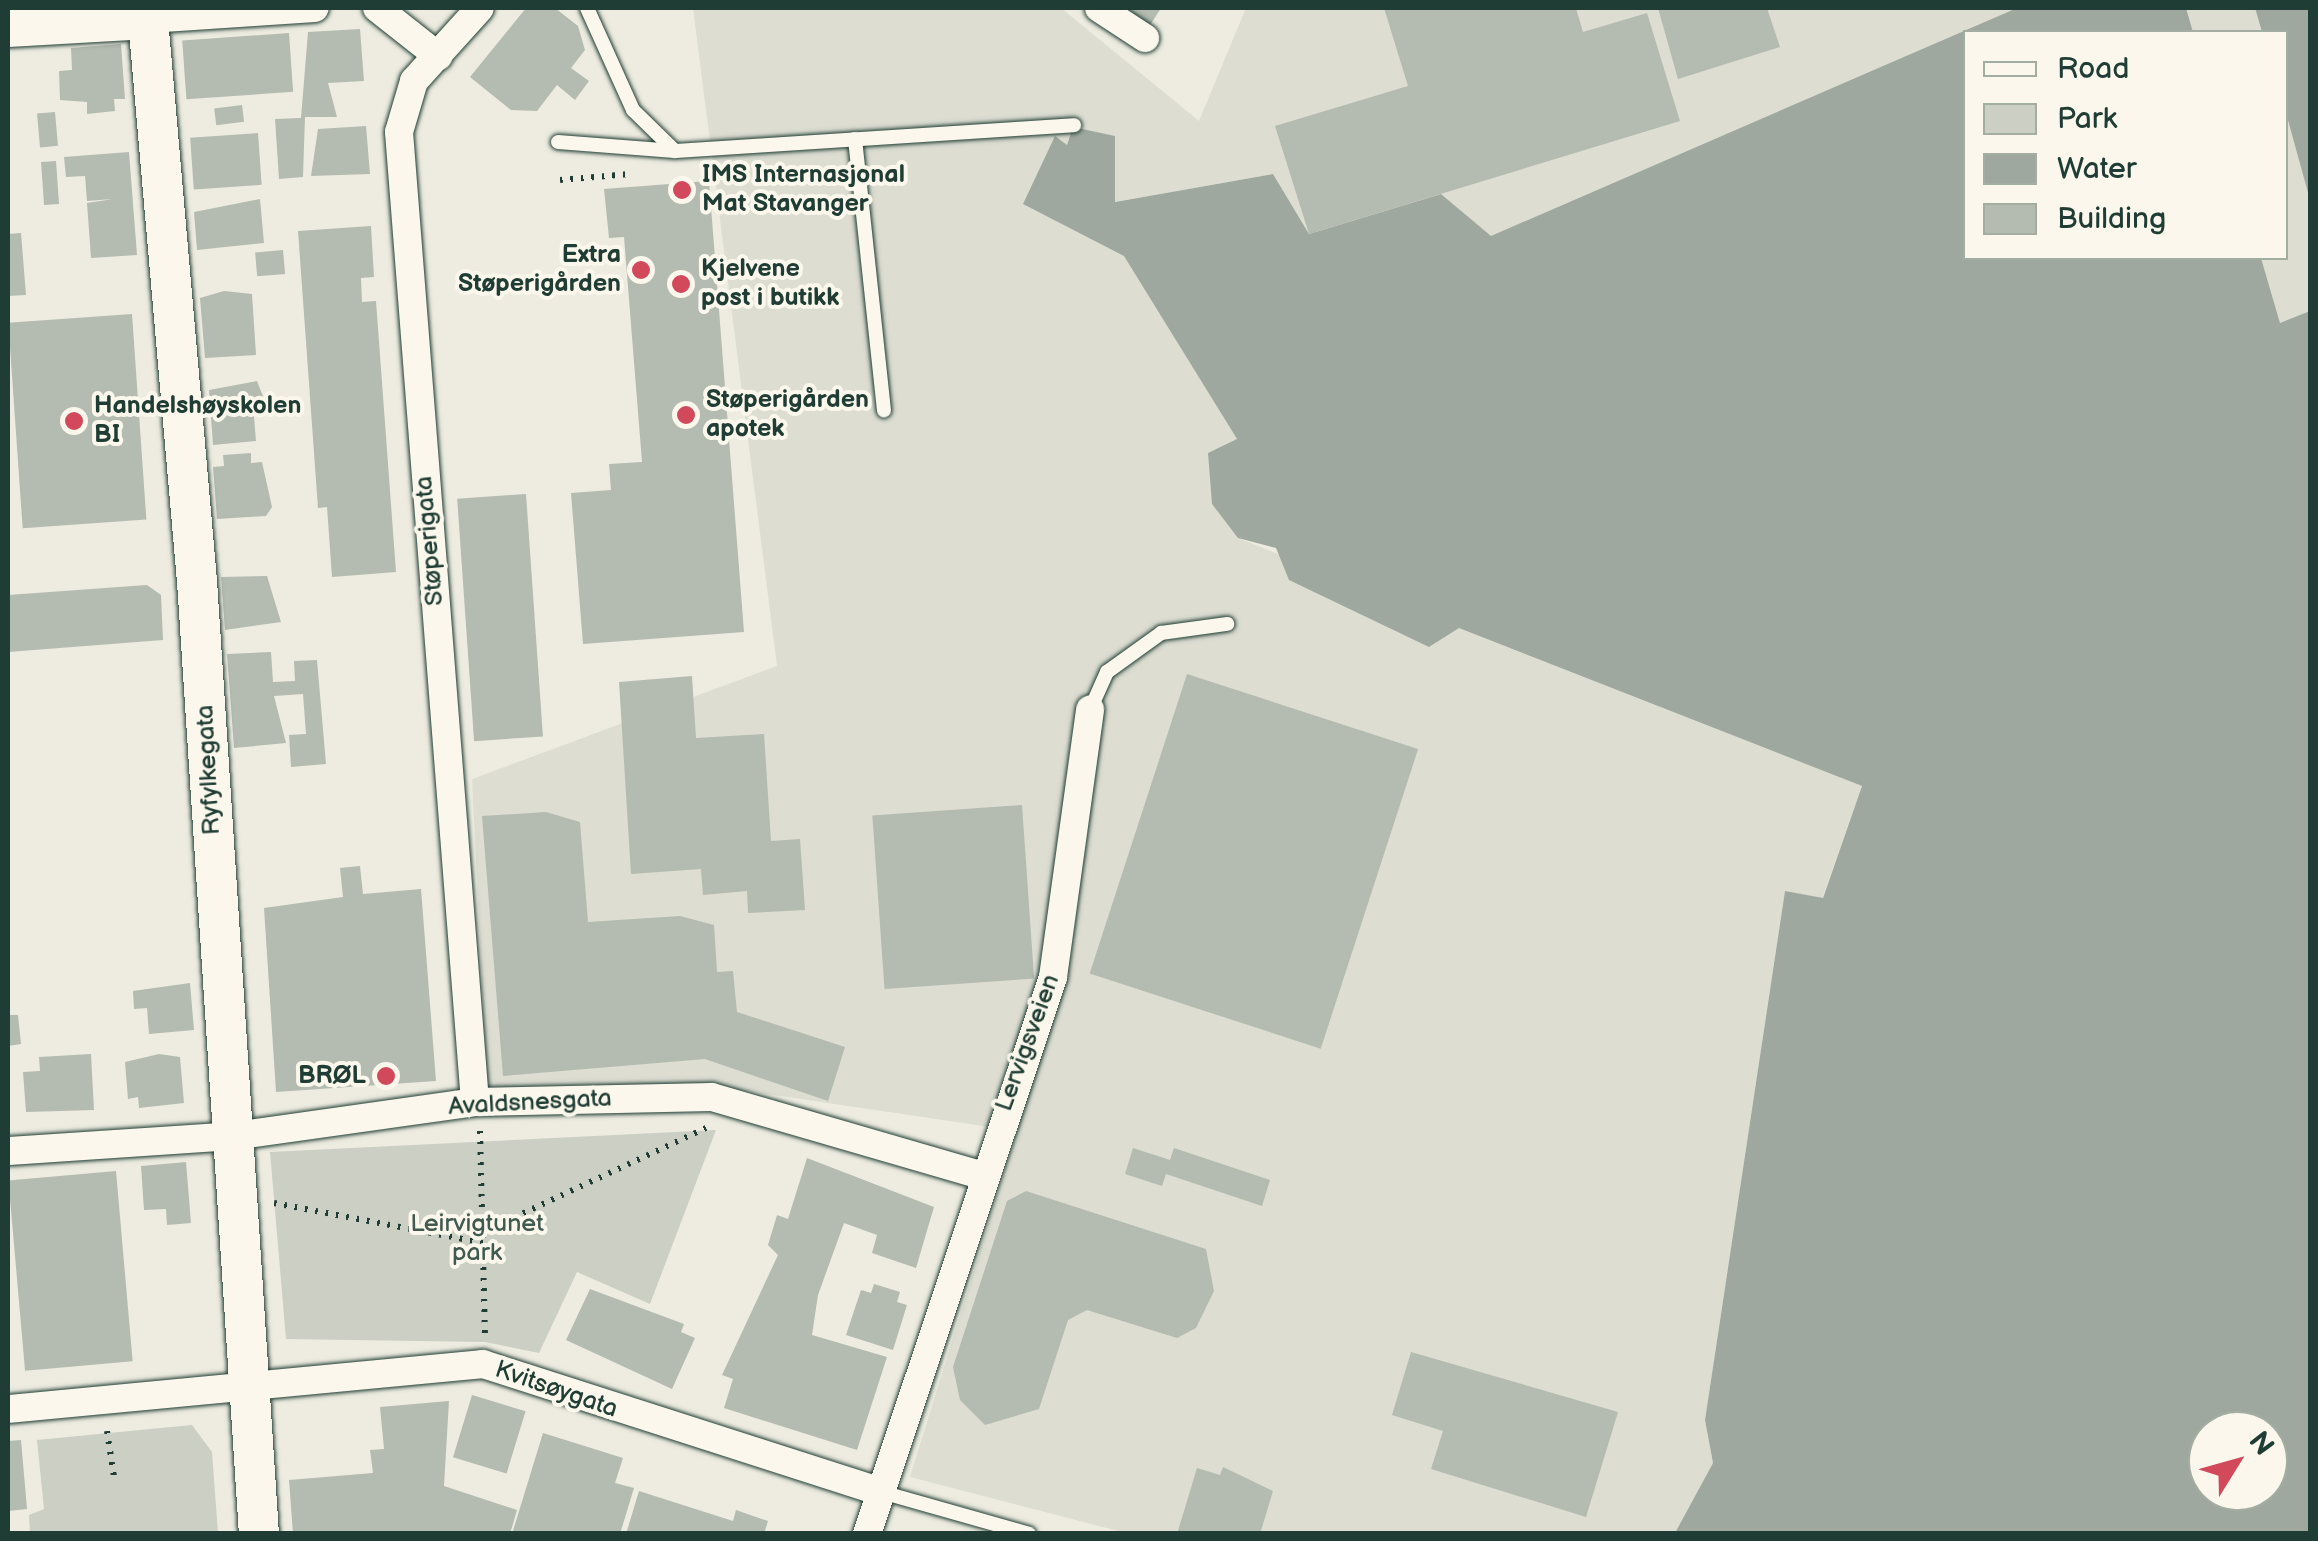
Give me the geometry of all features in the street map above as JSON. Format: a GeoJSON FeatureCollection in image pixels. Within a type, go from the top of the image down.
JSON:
{"type":"FeatureCollection","features":[{"type":"Feature","properties":{"kind":"street"},"geometry":{"type":"LineString","coordinates":[[8,27],[146,13],[315,8]]}},
{"type":"Feature","properties":{"kind":"street"},"geometry":{"type":"LineString","coordinates":[[377,8],[438,56]]}},
{"type":"Feature","properties":{"kind":"street","name":"Støperigata"},"geometry":{"type":"LineString","coordinates":[[474,1102],[398,132],[414,81],[480,8]]}},
{"type":"Feature","properties":{"kind":"street"},"geometry":{"type":"LineString","coordinates":[[1099,8],[1145,38]]}},
{"type":"Feature","properties":{"kind":"street","name":"Ryfylkegata"},"geometry":{"type":"LineString","coordinates":[[146,13],[234,1136],[258,1534]]}},
{"type":"Feature","properties":{"kind":"street","name":"Lervigsveien"},"geometry":{"type":"LineString","coordinates":[[867,1534],[1060,947],[1090,710]]}},
{"type":"Feature","properties":{"kind":"street","name":"Avaldsnesgata"},"geometry":{"type":"LineString","coordinates":[[8,1152],[234,1136],[474,1102],[712,1097],[984,1176]]}},
{"type":"Feature","properties":{"kind":"street","name":"Kvitsøygata"},"geometry":{"type":"LineString","coordinates":[[8,1409],[483,1364],[787,1466],[881,1492]]}},
{"type":"Feature","properties":{"kind":"lane"},"geometry":{"type":"LineString","coordinates":[[587,8],[632,110],[674,150]]}},
{"type":"Feature","properties":{"kind":"lane"},"geometry":{"type":"LineString","coordinates":[[558,142],[674,150],[1074,125]]}},
{"type":"Feature","properties":{"kind":"lane"},"geometry":{"type":"LineString","coordinates":[[855,139],[884,410]]}},
{"type":"Feature","properties":{"kind":"lane","name":"Lervigsveien"},"geometry":{"type":"LineString","coordinates":[[1090,710],[1108,672],[1161,634],[1226,624]]}},
{"type":"Feature","properties":{"kind":"lane","name":"Kvitsøygata"},"geometry":{"type":"LineString","coordinates":[[881,1492],[1030,1534]]}},
{"type":"Feature","properties":{"kind":"path"},"geometry":{"type":"LineString","coordinates":[[560,180],[638,174]]}},
{"type":"Feature","properties":{"kind":"path"},"geometry":{"type":"LineString","coordinates":[[485,1230],[714,1124],[712,1097]]}},
{"type":"Feature","properties":{"kind":"path"},"geometry":{"type":"LineString","coordinates":[[474,1102],[485,1230],[483,1364]]}},
{"type":"Feature","properties":{"kind":"path"},"geometry":{"type":"LineString","coordinates":[[238,1201],[483,1244]]}},
{"type":"Feature","properties":{"kind":"path"},"geometry":{"type":"LineString","coordinates":[[106,1424],[114,1477]]}},
{"type":"Feature","properties":{"kind":"shaded area"},"geometry":{"type":"Polygon","coordinates":[[[693,8],[1061,8],[1199,121],[1246,8],[2017,8],[1491,237],[1441,194],[1309,234],[1273,174],[1114,202],[1073,128],[1067,145],[1055,137],[1024,204],[1124,255],[1237,439],[1238,538],[1862,786],[1822,899],[1785,891],[1705,1420],[1713,1463],[1675,1533],[1126,1533],[910,1477],[1017,1131],[707,1085],[488,1104],[472,779],[777,666],[693,8]]]}},
{"type":"Feature","properties":{"kind":"shaded area"},"geometry":{"type":"Polygon","coordinates":[[[2186,8],[2255,8],[2261,30],[2192,30],[2186,8]]]}},
{"type":"Feature","properties":{"kind":"shaded area"},"geometry":{"type":"Polygon","coordinates":[[[2288,120],[2310,200],[2310,311],[2280,323],[2262,260],[2288,260],[2288,120]]]}},
{"type":"Feature","properties":{"kind":"green space","name":"Leirvigtunet park"},"geometry":{"type":"Polygon","coordinates":[[[716,1130],[650,1304],[577,1272],[539,1353],[485,1342],[286,1339],[270,1152],[716,1130]]]}},
{"type":"Feature","properties":{"kind":"green space"},"geometry":{"type":"Polygon","coordinates":[[[192,1425],[212,1452],[218,1533],[30,1533],[29,1515],[44,1509],[37,1440],[192,1425]]]}},
{"type":"Feature","properties":{"kind":"water"},"geometry":{"type":"Polygon","coordinates":[[[2017,8],[2186,8],[2192,30],[1966,30],[2017,8]]]}},
{"type":"Feature","properties":{"kind":"water"},"geometry":{"type":"Polygon","coordinates":[[[2255,8],[2310,8],[2310,200],[2288,120],[2288,30],[2261,30],[2255,8]]]}},
{"type":"Feature","properties":{"kind":"water"},"geometry":{"type":"Polygon","coordinates":[[[1963,31],[1963,260],[2262,260],[2280,323],[2310,311],[2310,1533],[1675,1533],[1713,1463],[1705,1420],[1785,891],[1823,898],[1862,786],[1459,628],[1429,647],[1289,580],[1276,548],[1238,538],[1212,504],[1208,453],[1237,439],[1124,256],[1023,204],[1055,136],[1067,145],[1073,127],[1115,136],[1115,202],[1273,174],[1309,234],[1441,194],[1491,236],[1963,31]]]}},
{"type":"Feature","properties":{"kind":"building"},"geometry":{"type":"Polygon","coordinates":[[[526,8],[555,8],[578,26],[585,50],[571,68],[589,81],[575,100],[557,85],[537,111],[511,110],[470,77],[526,8]]]}},
{"type":"Feature","properties":{"kind":"building"},"geometry":{"type":"Polygon","coordinates":[[[1117,8],[1161,8],[1149,27],[1117,8]]]}},
{"type":"Feature","properties":{"kind":"building"},"geometry":{"type":"Polygon","coordinates":[[[1384,8],[1576,8],[1583,32],[1647,13],[1680,121],[1309,234],[1275,126],[1408,86],[1384,8]]]}},
{"type":"Feature","properties":{"kind":"building"},"geometry":{"type":"Polygon","coordinates":[[[1658,8],[1767,8],[1780,47],[1678,79],[1658,8]]]}},
{"type":"Feature","properties":{"kind":"building"},"geometry":{"type":"Polygon","coordinates":[[[360,29],[364,81],[328,83],[337,117],[305,117],[303,177],[279,179],[275,119],[301,118],[308,32],[360,29]]]}},
{"type":"Feature","properties":{"kind":"building"},"geometry":{"type":"Polygon","coordinates":[[[289,33],[293,92],[186,99],[182,40],[289,33]]]}},
{"type":"Feature","properties":{"kind":"building"},"geometry":{"type":"Polygon","coordinates":[[[121,44],[125,99],[114,99],[115,111],[87,114],[87,102],[60,100],[59,71],[72,70],[71,48],[121,44]]]}},
{"type":"Feature","properties":{"kind":"building"},"geometry":{"type":"Polygon","coordinates":[[[242,105],[244,122],[216,125],[214,108],[242,105]]]}},
{"type":"Feature","properties":{"kind":"building"},"geometry":{"type":"Polygon","coordinates":[[[55,112],[58,146],[40,147],[37,114],[55,112]]]}},
{"type":"Feature","properties":{"kind":"building"},"geometry":{"type":"Polygon","coordinates":[[[366,126],[370,174],[311,176],[318,129],[366,126]]]}},
{"type":"Feature","properties":{"kind":"building"},"geometry":{"type":"Polygon","coordinates":[[[258,133],[262,185],[194,190],[190,138],[258,133]]]}},
{"type":"Feature","properties":{"kind":"building"},"geometry":{"type":"Polygon","coordinates":[[[129,152],[137,255],[91,258],[87,203],[113,199],[87,201],[85,176],[66,177],[64,157],[129,152]]]}},
{"type":"Feature","properties":{"kind":"building"},"geometry":{"type":"Polygon","coordinates":[[[56,161],[59,204],[44,205],[41,162],[56,161]]]}},
{"type":"Feature","properties":{"kind":"building"},"geometry":{"type":"Polygon","coordinates":[[[709,181],[744,632],[583,644],[571,493],[611,490],[609,464],[642,462],[624,237],[609,238],[604,189],[709,181]]]}},
{"type":"Feature","properties":{"kind":"building"},"geometry":{"type":"Polygon","coordinates":[[[260,199],[264,243],[197,250],[194,212],[260,199]]]}},
{"type":"Feature","properties":{"kind":"building"},"geometry":{"type":"Polygon","coordinates":[[[371,226],[374,277],[361,278],[362,302],[376,301],[396,572],[332,577],[327,507],[318,508],[298,231],[371,226]]]}},
{"type":"Feature","properties":{"kind":"building"},"geometry":{"type":"Polygon","coordinates":[[[21,233],[26,295],[8,296],[8,234],[21,233]]]}},
{"type":"Feature","properties":{"kind":"building"},"geometry":{"type":"Polygon","coordinates":[[[283,250],[285,274],[257,276],[255,252],[283,250]]]}},
{"type":"Feature","properties":{"kind":"building"},"geometry":{"type":"Polygon","coordinates":[[[224,291],[252,294],[256,355],[205,358],[200,298],[224,291]]]}},
{"type":"Feature","properties":{"kind":"building","name":"Handelshøyskolen BI"},"geometry":{"type":"Polygon","coordinates":[[[132,314],[146,519],[23,528],[8,323],[132,314]]]}},
{"type":"Feature","properties":{"kind":"building"},"geometry":{"type":"Polygon","coordinates":[[[257,381],[266,404],[253,405],[256,441],[213,445],[209,390],[257,381]]]}},
{"type":"Feature","properties":{"kind":"building"},"geometry":{"type":"Polygon","coordinates":[[[251,453],[251,463],[262,462],[272,507],[266,516],[217,519],[213,467],[224,466],[223,455],[251,453]]]}},
{"type":"Feature","properties":{"kind":"building"},"geometry":{"type":"Polygon","coordinates":[[[526,494],[543,736],[474,741],[457,499],[526,494]]]}},
{"type":"Feature","properties":{"kind":"building"},"geometry":{"type":"Polygon","coordinates":[[[267,576],[281,622],[225,630],[221,577],[267,576]]]}},
{"type":"Feature","properties":{"kind":"building"},"geometry":{"type":"Polygon","coordinates":[[[147,585],[161,595],[163,640],[8,652],[8,595],[147,585]]]}},
{"type":"Feature","properties":{"kind":"building"},"geometry":{"type":"Polygon","coordinates":[[[271,652],[273,682],[295,681],[294,661],[317,660],[326,764],[291,767],[289,735],[306,734],[303,694],[274,696],[286,743],[234,748],[227,654],[271,652]]]}},
{"type":"Feature","properties":{"kind":"building"},"geometry":{"type":"Polygon","coordinates":[[[1187,674],[1418,749],[1321,1049],[1090,974],[1187,674]]]}},
{"type":"Feature","properties":{"kind":"building"},"geometry":{"type":"Polygon","coordinates":[[[692,676],[696,738],[764,734],[771,841],[800,839],[805,910],[748,913],[747,891],[703,895],[701,869],[631,874],[619,682],[692,676]]]}},
{"type":"Feature","properties":{"kind":"building"},"geometry":{"type":"Polygon","coordinates":[[[1022,805],[1034,979],[885,989],[872,815],[1022,805]]]}},
{"type":"Feature","properties":{"kind":"building"},"geometry":{"type":"Polygon","coordinates":[[[546,812],[580,822],[588,922],[680,916],[714,925],[717,972],[733,971],[737,1012],[845,1047],[828,1101],[705,1059],[503,1076],[482,816],[546,812]]]}},
{"type":"Feature","properties":{"kind":"building"},"geometry":{"type":"Polygon","coordinates":[[[360,866],[363,894],[421,889],[436,1081],[276,1092],[264,908],[343,897],[340,868],[360,866]]]}},
{"type":"Feature","properties":{"kind":"building"},"geometry":{"type":"Polygon","coordinates":[[[190,983],[194,1030],[149,1034],[147,1008],[134,1009],[133,991],[190,983]]]}},
{"type":"Feature","properties":{"kind":"building"},"geometry":{"type":"Polygon","coordinates":[[[8,1015],[18,1015],[21,1044],[8,1046],[8,1015]]]}},
{"type":"Feature","properties":{"kind":"building"},"geometry":{"type":"Polygon","coordinates":[[[91,1054],[94,1110],[26,1112],[23,1072],[40,1071],[39,1057],[91,1054]]]}},
{"type":"Feature","properties":{"kind":"building"},"geometry":{"type":"Polygon","coordinates":[[[159,1054],[180,1057],[184,1103],[139,1108],[138,1097],[128,1099],[125,1062],[159,1054]]]}},
{"type":"Feature","properties":{"kind":"building"},"geometry":{"type":"Polygon","coordinates":[[[1133,1148],[1170,1160],[1174,1148],[1270,1180],[1262,1206],[1166,1174],[1162,1186],[1125,1174],[1133,1148]]]}},
{"type":"Feature","properties":{"kind":"building"},"geometry":{"type":"Polygon","coordinates":[[[807,1158],[934,1207],[916,1268],[872,1253],[877,1235],[844,1223],[818,1295],[812,1335],[887,1357],[857,1450],[724,1408],[733,1379],[722,1375],[778,1255],[768,1245],[777,1215],[788,1219],[807,1158]]]}},
{"type":"Feature","properties":{"kind":"building"},"geometry":{"type":"Polygon","coordinates":[[[186,1162],[191,1223],[167,1225],[166,1209],[144,1210],[141,1166],[186,1162]]]}},
{"type":"Feature","properties":{"kind":"building"},"geometry":{"type":"Polygon","coordinates":[[[116,1171],[133,1361],[25,1371],[8,1180],[116,1171]]]}},
{"type":"Feature","properties":{"kind":"building"},"geometry":{"type":"Polygon","coordinates":[[[1026,1191],[1206,1249],[1214,1291],[1196,1328],[1177,1338],[1087,1310],[1068,1320],[1039,1409],[985,1425],[960,1400],[953,1367],[1007,1201],[1026,1191]]]}},
{"type":"Feature","properties":{"kind":"building"},"geometry":{"type":"Polygon","coordinates":[[[874,1284],[900,1292],[897,1302],[907,1305],[893,1350],[846,1335],[861,1290],[871,1293],[874,1284]]]}},
{"type":"Feature","properties":{"kind":"building"},"geometry":{"type":"Polygon","coordinates":[[[590,1289],[684,1324],[681,1332],[695,1338],[672,1389],[566,1340],[590,1289]]]}},
{"type":"Feature","properties":{"kind":"building"},"geometry":{"type":"Polygon","coordinates":[[[1411,1352],[1618,1412],[1586,1517],[1431,1469],[1443,1431],[1392,1415],[1411,1352]]]}},
{"type":"Feature","properties":{"kind":"building"},"geometry":{"type":"Polygon","coordinates":[[[472,1395],[526,1411],[507,1474],[453,1457],[472,1395]]]}},
{"type":"Feature","properties":{"kind":"building"},"geometry":{"type":"Polygon","coordinates":[[[449,1401],[444,1486],[517,1510],[510,1534],[293,1534],[289,1480],[373,1473],[370,1450],[384,1449],[380,1407],[449,1401]]]}},
{"type":"Feature","properties":{"kind":"building"},"geometry":{"type":"Polygon","coordinates":[[[543,1433],[623,1458],[615,1483],[634,1488],[620,1534],[512,1534],[543,1433]]]}},
{"type":"Feature","properties":{"kind":"building"},"geometry":{"type":"Polygon","coordinates":[[[21,1440],[27,1509],[8,1511],[8,1441],[21,1440]]]}},
{"type":"Feature","properties":{"kind":"building"},"geometry":{"type":"Polygon","coordinates":[[[1223,1467],[1273,1491],[1260,1534],[1177,1534],[1197,1468],[1220,1475],[1223,1467]]]}},
{"type":"Feature","properties":{"kind":"building"},"geometry":{"type":"Polygon","coordinates":[[[639,1491],[733,1521],[736,1510],[768,1521],[764,1534],[626,1534],[639,1491]]]}},
{"type":"Feature","properties":{"kind":"place","name":"IMS Internasjonal Mat Stavanger"},"geometry":{"type":"Point","coordinates":[682,190]}},
{"type":"Feature","properties":{"kind":"place","name":"Extra Støperigården"},"geometry":{"type":"Point","coordinates":[641,270]}},
{"type":"Feature","properties":{"kind":"place","name":"Kjelvene post i butikk"},"geometry":{"type":"Point","coordinates":[681,284]}},
{"type":"Feature","properties":{"kind":"place","name":"Støperigården apotek"},"geometry":{"type":"Point","coordinates":[686,415]}},
{"type":"Feature","properties":{"kind":"place","name":"Handelshøyskolen BI"},"geometry":{"type":"Point","coordinates":[74,421]}},
{"type":"Feature","properties":{"kind":"place","name":"BRØL"},"geometry":{"type":"Point","coordinates":[386,1076]}}]}
